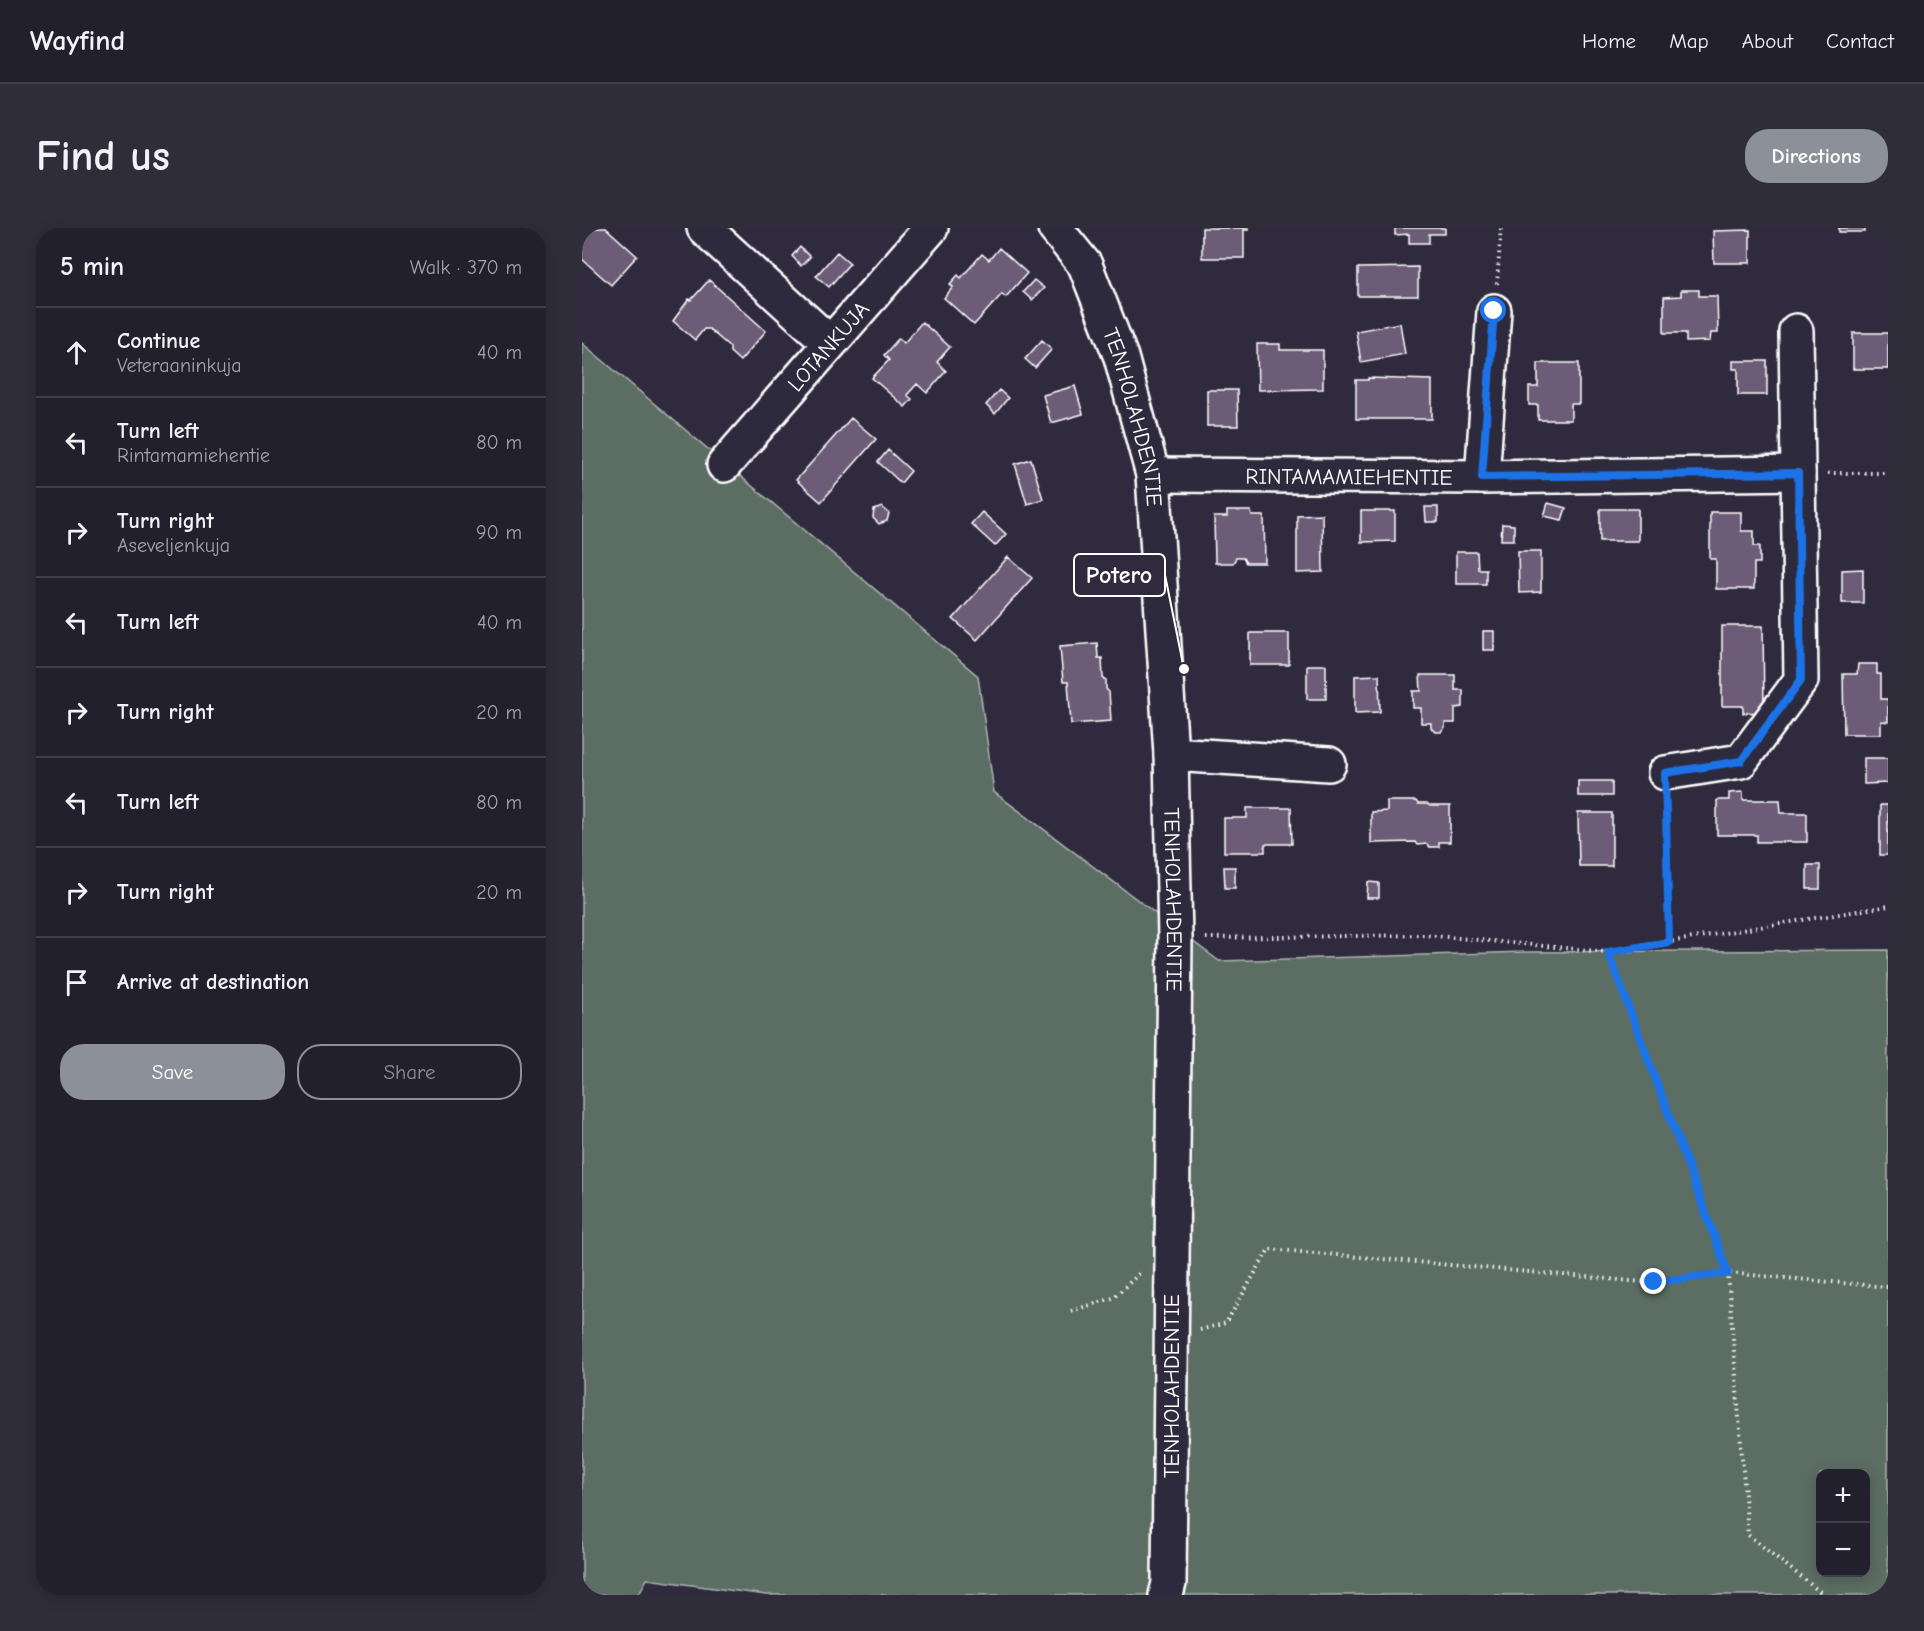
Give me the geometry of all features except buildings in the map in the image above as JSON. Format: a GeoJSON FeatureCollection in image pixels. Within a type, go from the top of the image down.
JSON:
{"type":"FeatureCollection","features":[{"type":"Feature","properties":{"kind":"street"},"geometry":{"type":"LineString","coordinates":[[704,228],[830,343]]}},
{"type":"Feature","properties":{"kind":"street","name":"LOTANKUJA"},"geometry":{"type":"LineString","coordinates":[[724,465],[931,228]]}},
{"type":"Feature","properties":{"kind":"street","name":"TENHOLAHDENTIE"},"geometry":{"type":"LineString","coordinates":[[1055,228],[1085,265],[1121,357],[1154,475],[1172,754],[1175,938],[1169,1583],[1166,1595]]}},
{"type":"Feature","properties":{"kind":"street"},"geometry":{"type":"LineString","coordinates":[[1482,477],[1494,311]]}},
{"type":"Feature","properties":{"kind":"street"},"geometry":{"type":"LineString","coordinates":[[1665,773],[1741,761],[1801,680],[1796,330]]}},
{"type":"Feature","properties":{"kind":"street","name":"RINTAMAMIEHENTIE"},"geometry":{"type":"LineString","coordinates":[[1154,475],[1482,477],[1798,473]]}},
{"type":"Feature","properties":{"kind":"street"},"geometry":{"type":"LineString","coordinates":[[1172,754],[1329,764]]}},
{"type":"Feature","properties":{"kind":"path"},"geometry":{"type":"LineString","coordinates":[[1494,311],[1501,228]]}},
{"type":"Feature","properties":{"kind":"path"},"geometry":{"type":"LineString","coordinates":[[1798,473],[1888,473]]}},
{"type":"Feature","properties":{"kind":"path"},"geometry":{"type":"LineString","coordinates":[[1665,773],[1669,942]]}},
{"type":"Feature","properties":{"kind":"path"},"geometry":{"type":"LineString","coordinates":[[1175,938],[1426,935],[1608,952],[1888,906]]}},
{"type":"Feature","properties":{"kind":"path"},"geometry":{"type":"LineString","coordinates":[[1608,952],[1728,1273],[1748,1535],[1824,1595]]}},
{"type":"Feature","properties":{"kind":"path"},"geometry":{"type":"LineString","coordinates":[[1171,1338],[1226,1323],[1269,1249],[1654,1282],[1728,1273],[1888,1287]]}},
{"type":"Feature","properties":{"kind":"path"},"geometry":{"type":"LineString","coordinates":[[1071,1311],[1113,1298],[1153,1261],[1172,1256]]}},
{"type":"Feature","properties":{"kind":"green space"},"geometry":{"type":"Polygon","coordinates":[[[582,343],[978,676],[994,792],[1219,961],[1526,952],[1888,950],[1888,1595],[766,1595],[647,1579],[638,1595],[582,1595],[582,343]]]}},
{"type":"Feature","properties":{"kind":"place","name":"Potero"},"geometry":{"type":"Point","coordinates":[1184,669]}},
{"type":"Feature","properties":{"kind":"route"},"geometry":{"type":"LineString","coordinates":[[1494,311],[1482,477],[1798,473],[1801,680],[1741,761],[1665,773],[1669,942],[1608,952],[1728,1273],[1654,1282]]}}]}
